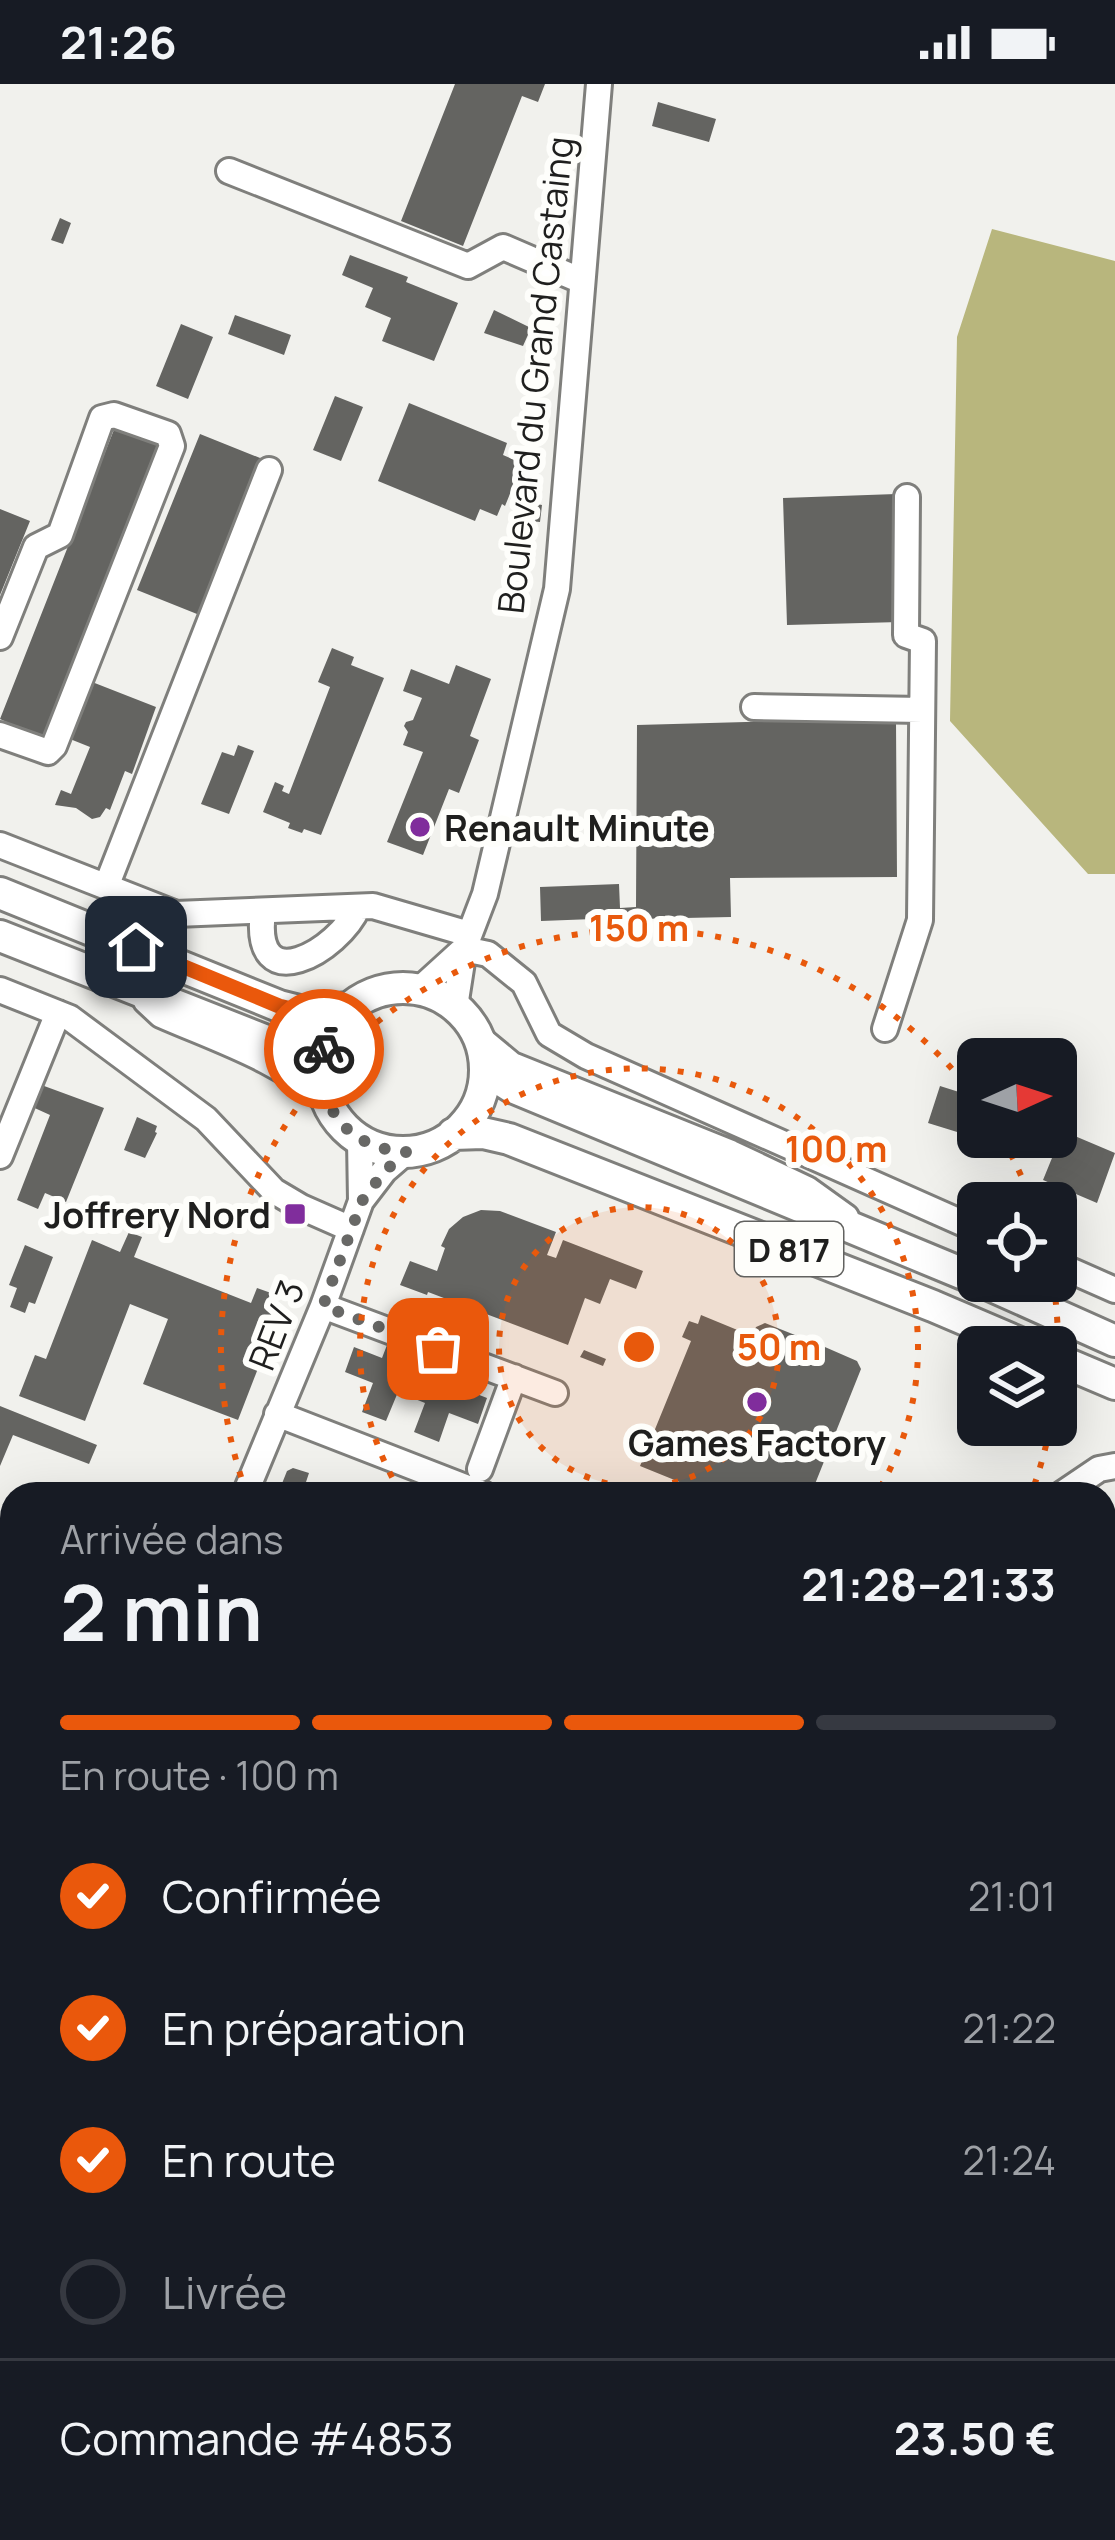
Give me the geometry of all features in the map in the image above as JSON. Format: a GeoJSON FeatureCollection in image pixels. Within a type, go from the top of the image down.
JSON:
{"type":"FeatureCollection","features":[{"type":"Feature","properties":{"kind":"main road"},"geometry":{"type":"LineString","coordinates":[[0,892],[279,1006],[303,1012],[349,1008]]}},
{"type":"Feature","properties":{"kind":"main road"},"geometry":{"type":"LineString","coordinates":[[0,937],[297,1054],[309,1062],[341,1124],[361,1140],[390,1151],[423,1149],[453,1134],[467,1120],[483,1085],[481,1051],[455,1007],[420,989],[394,988],[370,994],[332,1028],[323,1052],[324,1090]]}},
{"type":"Feature","properties":{"kind":"main road","name":"D 817"},"geometry":{"type":"LineString","coordinates":[[481,1051],[502,1082],[512,1087],[957,1270]]}},
{"type":"Feature","properties":{"kind":"main road","name":"D 817"},"geometry":{"type":"LineString","coordinates":[[453,1134],[483,1133],[509,1139],[980,1326]]}},
{"type":"Feature","properties":{"kind":"main road","name":"D 817"},"geometry":{"type":"LineString","coordinates":[[1029,1302],[1115,1341]]}},
{"type":"Feature","properties":{"kind":"main road"},"geometry":{"type":"LineString","coordinates":[[1077,1368],[1115,1384]]}},
{"type":"Feature","properties":{"kind":"street","name":"Boulevard du Grand Castaing"},"geometry":{"type":"LineString","coordinates":[[455,1007],[466,942],[485,895],[557,589],[598,84]]}},
{"type":"Feature","properties":{"kind":"street"},"geometry":{"type":"LineString","coordinates":[[230,171],[468,266],[503,247],[582,281]]}},
{"type":"Feature","properties":{"kind":"street"},"geometry":{"type":"LineString","coordinates":[[0,637],[36,547],[60,535],[103,418],[114,416],[168,434],[172,446],[54,746],[47,752],[0,735]]}},
{"type":"Feature","properties":{"kind":"street"},"geometry":{"type":"LineString","coordinates":[[106,887],[269,470]]}},
{"type":"Feature","properties":{"kind":"street"},"geometry":{"type":"LineString","coordinates":[[885,1029],[920,920],[923,641],[906,635],[907,497]]}},
{"type":"Feature","properties":{"kind":"street"},"geometry":{"type":"LineString","coordinates":[[754,707],[922,710]]}},
{"type":"Feature","properties":{"kind":"street"},"geometry":{"type":"LineString","coordinates":[[0,845],[176,914],[373,906],[466,942],[524,983],[549,1034],[586,1056],[957,1221]]}},
{"type":"Feature","properties":{"kind":"street"},"geometry":{"type":"LineString","coordinates":[[263,910],[260,933],[265,951],[273,960],[289,963],[341,933],[358,907]]}},
{"type":"Feature","properties":{"kind":"street","name":"Boulevard du Grand Castaing"},"geometry":{"type":"LineString","coordinates":[[420,989],[466,942]]}},
{"type":"Feature","properties":{"kind":"street"},"geometry":{"type":"LineString","coordinates":[[0,990],[70,1018],[206,1119],[274,1191],[351,1229]]}},
{"type":"Feature","properties":{"kind":"street"},"geometry":{"type":"LineString","coordinates":[[0,1156],[58,1013]]}},
{"type":"Feature","properties":{"kind":"street"},"geometry":{"type":"LineString","coordinates":[[361,1140],[362,1201]]}},
{"type":"Feature","properties":{"kind":"street"},"geometry":{"type":"LineString","coordinates":[[250,1482],[362,1201],[406,1152]]}},
{"type":"Feature","properties":{"kind":"street"},"geometry":{"type":"LineString","coordinates":[[1077,1273],[1115,1290]]}},
{"type":"Feature","properties":{"kind":"street"},"geometry":{"type":"LineString","coordinates":[[323,1306],[555,1393]]}},
{"type":"Feature","properties":{"kind":"street"},"geometry":{"type":"LineString","coordinates":[[487,1482],[514,1377]]}},
{"type":"Feature","properties":{"kind":"street"},"geometry":{"type":"LineString","coordinates":[[277,1414],[484,1482]]}},
{"type":"Feature","properties":{"kind":"street"},"geometry":{"type":"LineString","coordinates":[[1079,1482],[1099,1468],[1115,1466]]}},
{"type":"Feature","properties":{"kind":"shaded area"},"geometry":{"type":"Polygon","coordinates":[[[992,229],[1115,261],[1115,874],[1088,874],[950,721],[957,337],[992,229]]]}},
{"type":"Feature","properties":{"kind":"building"},"geometry":{"type":"Polygon","coordinates":[[[455,84],[545,84],[538,102],[522,96],[463,246],[401,221],[455,84]]]}},
{"type":"Feature","properties":{"kind":"building"},"geometry":{"type":"Polygon","coordinates":[[[658,102],[716,119],[709,142],[652,126],[658,102]]]}},
{"type":"Feature","properties":{"kind":"building"},"geometry":{"type":"Polygon","coordinates":[[[60,218],[71,223],[63,244],[51,240],[60,218]]]}},
{"type":"Feature","properties":{"kind":"building"},"geometry":{"type":"Polygon","coordinates":[[[350,255],[458,303],[434,361],[382,341],[391,318],[365,307],[373,288],[342,275],[350,255]]]}},
{"type":"Feature","properties":{"kind":"building"},"geometry":{"type":"Polygon","coordinates":[[[494,310],[531,328],[523,346],[484,333],[494,310]]]}},
{"type":"Feature","properties":{"kind":"building"},"geometry":{"type":"Polygon","coordinates":[[[235,315],[291,335],[284,355],[228,334],[235,315]]]}},
{"type":"Feature","properties":{"kind":"building"},"geometry":{"type":"Polygon","coordinates":[[[181,324],[213,337],[188,399],[156,386],[181,324]]]}},
{"type":"Feature","properties":{"kind":"building"},"geometry":{"type":"Polygon","coordinates":[[[335,396],[363,407],[341,461],[313,450],[335,396]]]}},
{"type":"Feature","properties":{"kind":"building"},"geometry":{"type":"Polygon","coordinates":[[[409,403],[507,443],[503,455],[519,462],[518,474],[497,516],[480,509],[475,521],[378,481],[409,403]]]}},
{"type":"Feature","properties":{"kind":"building"},"geometry":{"type":"Polygon","coordinates":[[[117,422],[166,441],[48,741],[0,719],[117,422]]]}},
{"type":"Feature","properties":{"kind":"building"},"geometry":{"type":"Polygon","coordinates":[[[200,434],[265,460],[202,616],[137,590],[200,434]]]}},
{"type":"Feature","properties":{"kind":"building"},"geometry":{"type":"Polygon","coordinates":[[[896,494],[900,622],[787,625],[783,498],[896,494]]]}},
{"type":"Feature","properties":{"kind":"building"},"geometry":{"type":"Polygon","coordinates":[[[532,503],[542,505],[540,522],[530,521],[532,503]]]}},
{"type":"Feature","properties":{"kind":"building"},"geometry":{"type":"Polygon","coordinates":[[[0,509],[30,521],[0,595],[0,509]]]}},
{"type":"Feature","properties":{"kind":"building"},"geometry":{"type":"Polygon","coordinates":[[[332,648],[354,657],[351,665],[384,678],[321,835],[304,829],[302,833],[263,812],[275,782],[289,794],[330,687],[318,682],[332,648]]]}},
{"type":"Feature","properties":{"kind":"building"},"geometry":{"type":"Polygon","coordinates":[[[456,665],[491,679],[470,736],[479,740],[459,793],[449,789],[423,855],[387,842],[423,752],[403,745],[408,732],[404,726],[413,720],[422,698],[403,691],[411,669],[449,684],[456,665]]]}},
{"type":"Feature","properties":{"kind":"building"},"geometry":{"type":"Polygon","coordinates":[[[87,680],[156,707],[132,774],[125,771],[110,810],[92,819],[76,808],[55,805],[61,790],[71,794],[90,747],[65,737],[87,680]]]}},
{"type":"Feature","properties":{"kind":"building"},"geometry":{"type":"Polygon","coordinates":[[[896,721],[897,877],[730,878],[731,917],[541,921],[540,887],[619,884],[620,908],[636,907],[637,725],[896,721]]]}},
{"type":"Feature","properties":{"kind":"building"},"geometry":{"type":"Polygon","coordinates":[[[238,745],[254,751],[229,814],[201,804],[222,752],[234,756],[238,745]]]}},
{"type":"Feature","properties":{"kind":"building"},"geometry":{"type":"Polygon","coordinates":[[[36,1083],[104,1108],[66,1202],[45,1193],[38,1209],[17,1200],[50,1115],[28,1105],[36,1083]]]}},
{"type":"Feature","properties":{"kind":"building"},"geometry":{"type":"Polygon","coordinates":[[[940,1086],[957,1091],[957,1132],[928,1123],[940,1086]]]}},
{"type":"Feature","properties":{"kind":"building"},"geometry":{"type":"Polygon","coordinates":[[[137,1117],[157,1126],[145,1158],[124,1150],[137,1117]]]}},
{"type":"Feature","properties":{"kind":"building"},"geometry":{"type":"Polygon","coordinates":[[[1077,1137],[1115,1153],[1097,1203],[1077,1194],[1077,1182],[1043,1180],[1052,1158],[1077,1158],[1077,1137]]]}},
{"type":"Feature","properties":{"kind":"building"},"geometry":{"type":"Polygon","coordinates":[[[481,1210],[500,1211],[556,1232],[547,1255],[556,1258],[563,1240],[643,1271],[636,1289],[610,1279],[600,1304],[585,1298],[568,1345],[400,1285],[410,1261],[437,1271],[449,1229],[481,1210]]]}},
{"type":"Feature","properties":{"kind":"building"},"geometry":{"type":"Polygon","coordinates":[[[129,1232],[142,1237],[134,1257],[251,1303],[257,1288],[271,1293],[264,1308],[279,1314],[238,1420],[143,1384],[168,1319],[130,1304],[85,1421],[19,1396],[35,1355],[46,1359],[92,1240],[120,1252],[129,1232]]]}},
{"type":"Feature","properties":{"kind":"building"},"geometry":{"type":"Polygon","coordinates":[[[25,1245],[53,1257],[35,1304],[29,1302],[25,1313],[10,1307],[17,1288],[9,1285],[25,1245]]]}},
{"type":"Feature","properties":{"kind":"building","name":"Games Factory"},"geometry":{"type":"Polygon","coordinates":[[[701,1315],[752,1336],[765,1323],[815,1339],[857,1361],[861,1369],[816,1482],[679,1482],[640,1466],[691,1341],[682,1337],[689,1321],[698,1324],[701,1315]]]}},
{"type":"Feature","properties":{"kind":"building"},"geometry":{"type":"Polygon","coordinates":[[[387,1345],[412,1355],[408,1368],[452,1385],[455,1377],[462,1380],[459,1387],[487,1398],[478,1424],[449,1413],[439,1442],[414,1432],[425,1403],[398,1392],[386,1421],[362,1412],[373,1383],[345,1372],[354,1347],[382,1358],[387,1345]]]}},
{"type":"Feature","properties":{"kind":"building"},"geometry":{"type":"Polygon","coordinates":[[[584,1350],[606,1359],[603,1366],[580,1357],[584,1350]]]}},
{"type":"Feature","properties":{"kind":"building"},"geometry":{"type":"Polygon","coordinates":[[[0,1406],[97,1445],[89,1464],[13,1435],[0,1466],[0,1406]]]}},
{"type":"Feature","properties":{"kind":"building"},"geometry":{"type":"Polygon","coordinates":[[[287,1471],[309,1473],[306,1482],[283,1482],[287,1471]]]}},
{"type":"Feature","properties":{"kind":"way so far"},"geometry":{"type":"LineString","coordinates":[[324,1049],[321,1077],[328,1103],[341,1124],[375,1147],[406,1152],[362,1201],[323,1306],[438,1349]]}},
{"type":"Feature","properties":{"kind":"place","name":"Renault Minute"},"geometry":{"type":"Point","coordinates":[420,827]}},
{"type":"Feature","properties":{"kind":"place","name":"Joffrery Nord"},"geometry":{"type":"Point","coordinates":[295,1214]}},
{"type":"Feature","properties":{"kind":"place","name":"Games Factory"},"geometry":{"type":"Point","coordinates":[757,1402]}},
{"type":"Feature","properties":{"kind":"route"},"geometry":{"type":"LineString","coordinates":[[136,947],[279,1006],[303,1012],[349,1008],[332,1028],[324,1049]]}}]}
